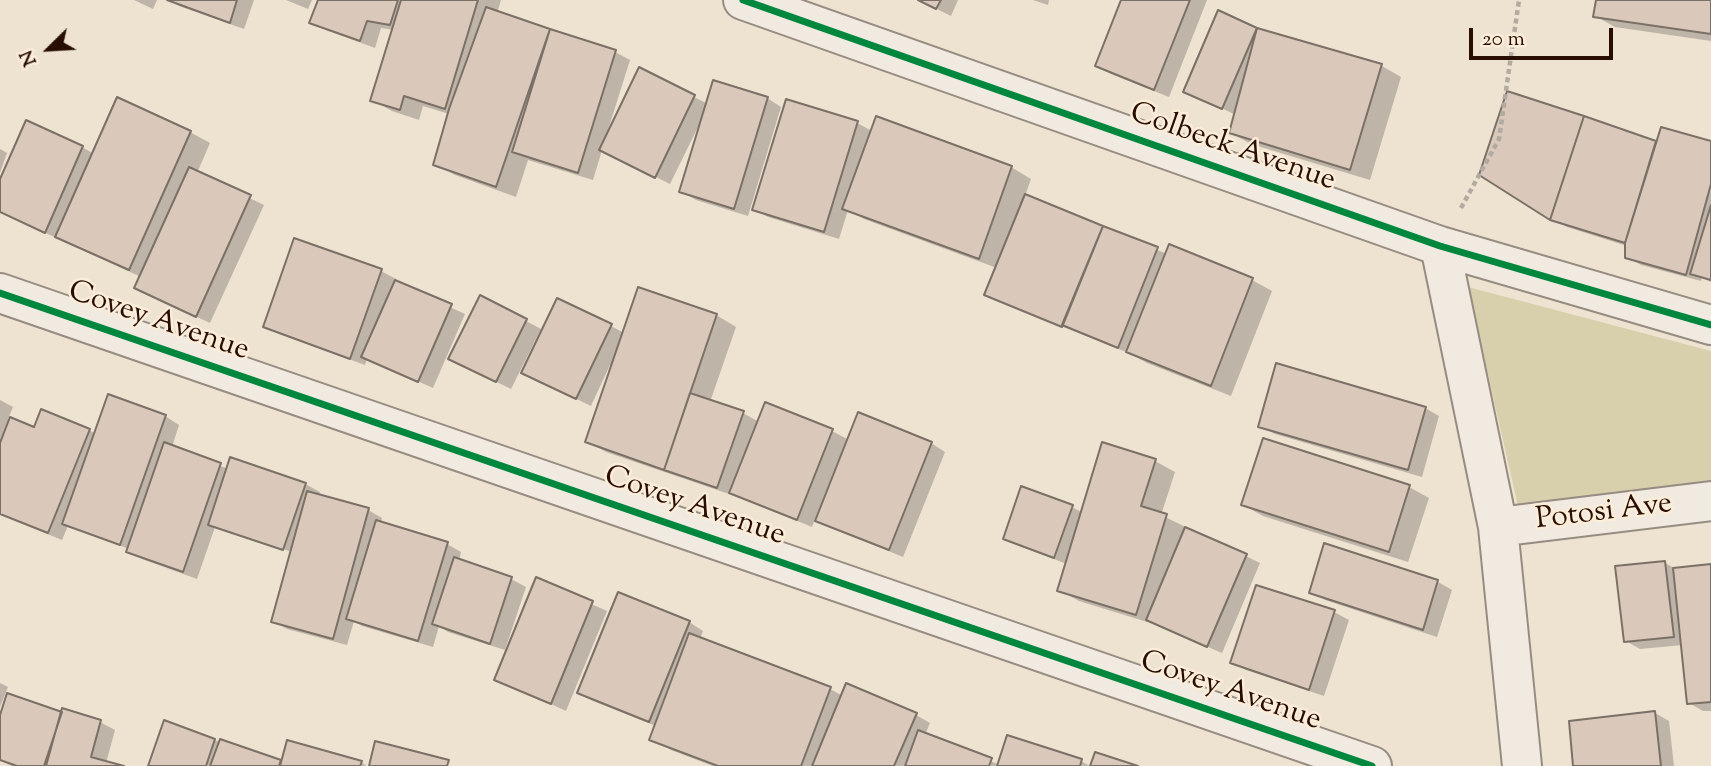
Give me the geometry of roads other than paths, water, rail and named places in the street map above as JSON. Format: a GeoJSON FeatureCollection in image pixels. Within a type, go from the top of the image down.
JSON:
{"type":"FeatureCollection","features":[{"type":"Feature","properties":{"kind":"street","name":"Colbeck Avenue"},"geometry":{"type":"LineString","coordinates":[[743,0],[1440,246],[1711,325]]}},
{"type":"Feature","properties":{"kind":"street"},"geometry":{"type":"LineString","coordinates":[[1440,246],[1498,527],[1522,766]]}},
{"type":"Feature","properties":{"kind":"street","name":"Covey Avenue"},"geometry":{"type":"LineString","coordinates":[[0,293],[1372,766]]}},
{"type":"Feature","properties":{"kind":"street","name":"Potosi Ave"},"geometry":{"type":"LineString","coordinates":[[1498,527],[1711,501]]}}]}
